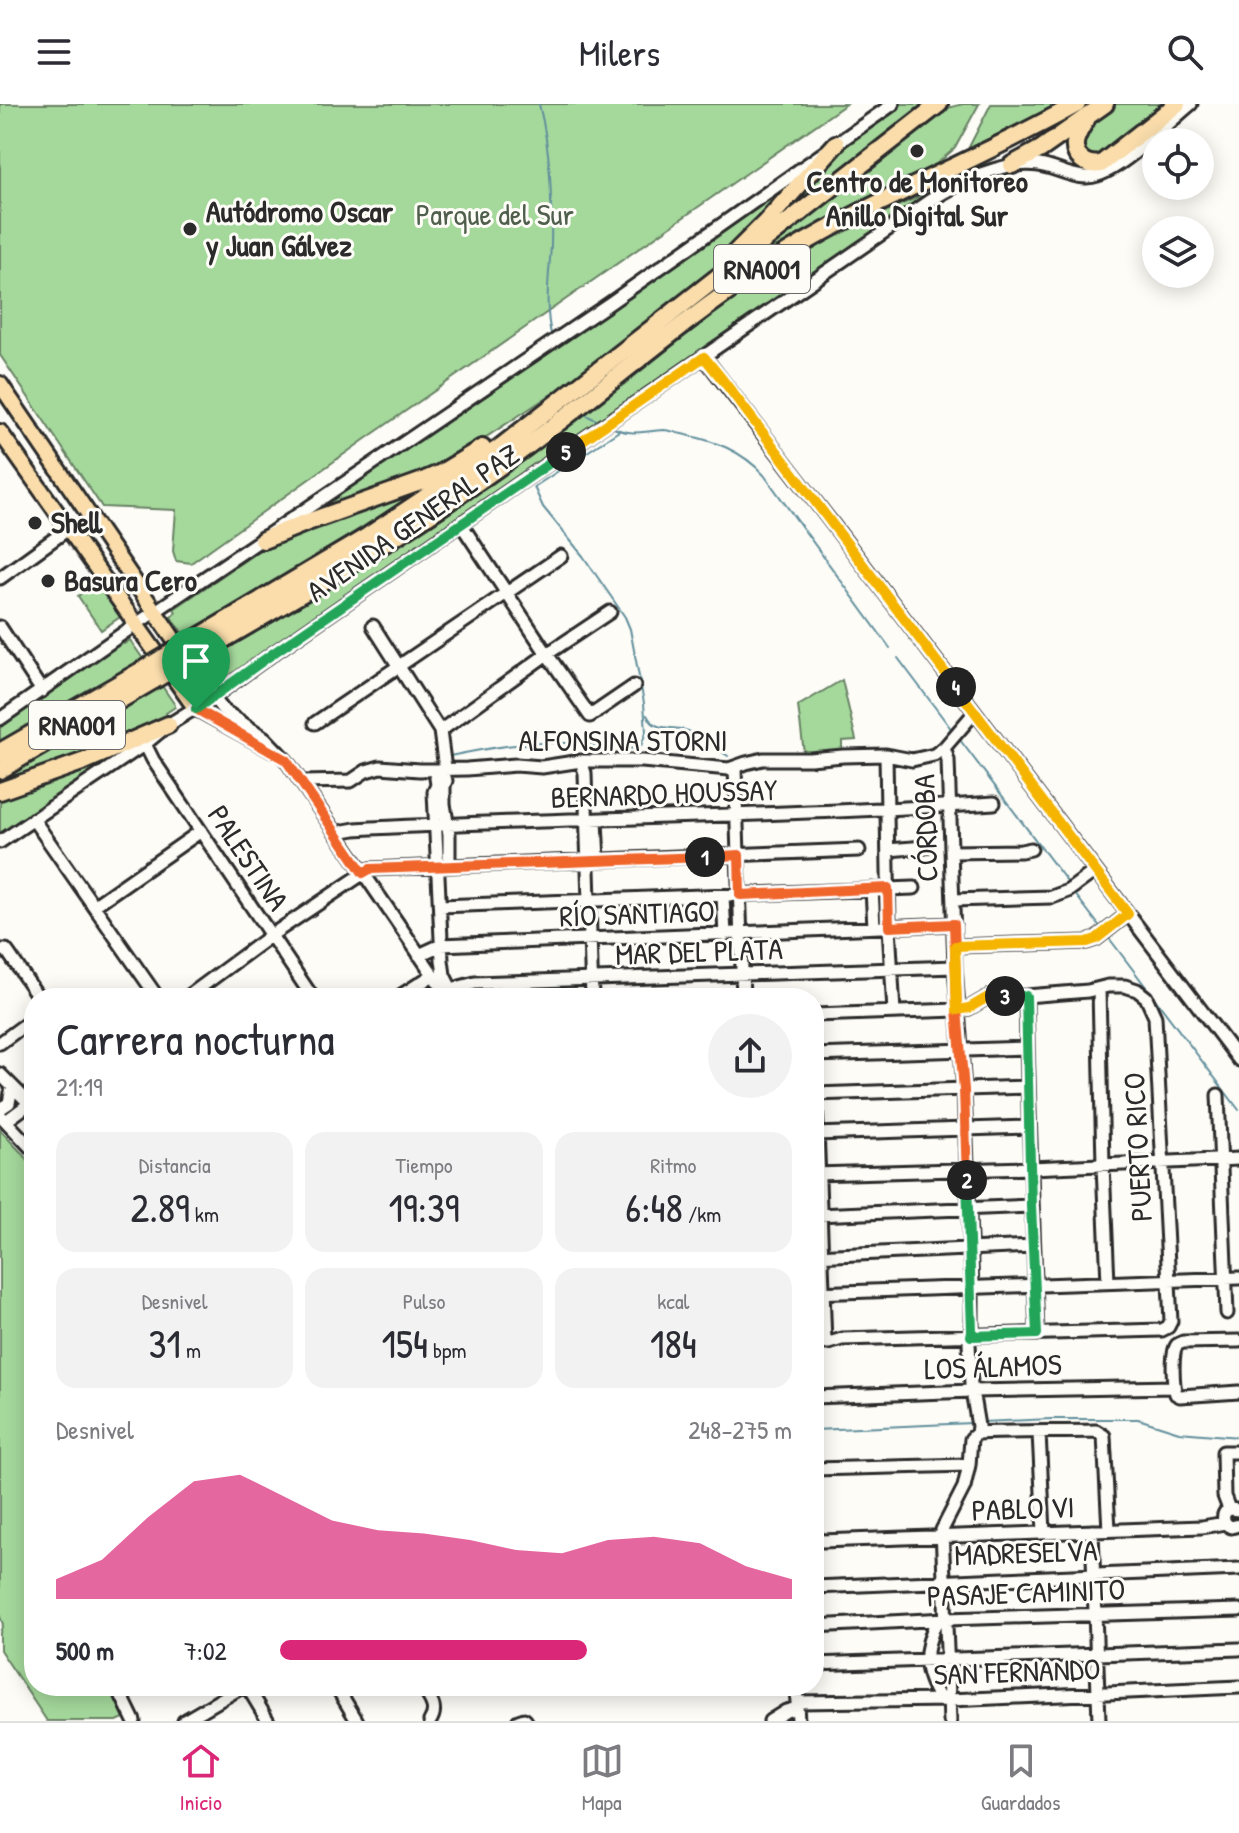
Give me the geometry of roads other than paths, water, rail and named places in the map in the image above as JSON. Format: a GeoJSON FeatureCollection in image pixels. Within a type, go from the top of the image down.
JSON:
{"type":"FeatureCollection","features":[{"type":"Feature","properties":{"kind":"highway","name":"AVENIDA GENERAL PAZ"},"geometry":{"type":"LineString","coordinates":[[0,770],[150,674],[396,536],[517,454],[564,408],[708,286],[939,104]]}},
{"type":"Feature","properties":{"kind":"highway"},"geometry":{"type":"LineString","coordinates":[[1012,165],[1041,149],[1082,111],[1105,104]]}},
{"type":"Feature","properties":{"kind":"highway"},"geometry":{"type":"LineString","coordinates":[[1082,111],[1075,150],[1088,163],[1101,164],[1177,104]]}},
{"type":"Feature","properties":{"kind":"highway","name":"AVENIDA GENERAL PAZ"},"geometry":{"type":"LineString","coordinates":[[564,408],[602,388],[701,311],[790,251],[1015,137],[1082,111]]}},
{"type":"Feature","properties":{"kind":"highway"},"geometry":{"type":"LineString","coordinates":[[708,286],[724,263],[836,144]]}},
{"type":"Feature","properties":{"kind":"highway"},"geometry":{"type":"LineString","coordinates":[[263,540],[441,473],[564,408]]}},
{"type":"Feature","properties":{"kind":"highway","name":"AVENIDA GENERAL PAZ"},"geometry":{"type":"LineString","coordinates":[[0,752],[150,674]]}},
{"type":"Feature","properties":{"kind":"highway"},"geometry":{"type":"LineString","coordinates":[[0,791],[85,761],[168,725]]}},
{"type":"Feature","properties":{"kind":"main road"},"geometry":{"type":"LineString","coordinates":[[0,384],[213,697]]}},
{"type":"Feature","properties":{"kind":"main road"},"geometry":{"type":"LineString","coordinates":[[0,432],[196,709]]}},
{"type":"Feature","properties":{"kind":"street"},"geometry":{"type":"LineString","coordinates":[[0,719],[564,334],[893,104]]}},
{"type":"Feature","properties":{"kind":"street","name":"AVENIDA GENERAL PAZ"},"geometry":{"type":"LineString","coordinates":[[0,842],[929,201],[966,180],[1012,165],[1039,165],[1081,177],[1100,175],[1123,161],[1191,104]]}},
{"type":"Feature","properties":{"kind":"street"},"geometry":{"type":"LineString","coordinates":[[704,357],[1239,1060]]}},
{"type":"Feature","properties":{"kind":"street"},"geometry":{"type":"LineString","coordinates":[[461,524],[590,716],[634,686]]}},
{"type":"Feature","properties":{"kind":"street"},"geometry":{"type":"LineString","coordinates":[[0,578],[68,529]]}},
{"type":"Feature","properties":{"kind":"street"},"geometry":{"type":"LineString","coordinates":[[315,723],[561,556]]}},
{"type":"Feature","properties":{"kind":"street"},"geometry":{"type":"LineString","coordinates":[[440,731],[610,612]]}},
{"type":"Feature","properties":{"kind":"street"},"geometry":{"type":"LineString","coordinates":[[373,626],[440,731],[443,780],[434,792],[442,824],[441,945],[447,988]]}},
{"type":"Feature","properties":{"kind":"street"},"geometry":{"type":"LineString","coordinates":[[0,627],[42,691]]}},
{"type":"Feature","properties":{"kind":"street"},"geometry":{"type":"LineString","coordinates":[[213,697],[223,710],[265,738],[286,760],[443,988]]}},
{"type":"Feature","properties":{"kind":"street"},"geometry":{"type":"LineString","coordinates":[[196,709],[286,760]]}},
{"type":"Feature","properties":{"kind":"street"},"geometry":{"type":"LineString","coordinates":[[944,748],[975,712]]}},
{"type":"Feature","properties":{"kind":"street","name":"PALESTINA"},"geometry":{"type":"LineString","coordinates":[[145,744],[306,988]]}},
{"type":"Feature","properties":{"kind":"street","name":"ALFONSINA STORNI"},"geometry":{"type":"LineString","coordinates":[[302,782],[351,781],[366,771],[380,767],[419,770],[443,780],[459,769],[516,765],[542,767],[581,761],[642,761],[729,769],[763,759],[886,755],[912,760],[934,755],[944,748]]}},
{"type":"Feature","properties":{"kind":"street","name":"CÓRDOBA"},"geometry":{"type":"LineString","coordinates":[[944,748],[948,760],[957,1010],[964,1090],[972,1288],[969,1343],[977,1426]]}},
{"type":"Feature","properties":{"kind":"street"},"geometry":{"type":"LineString","coordinates":[[886,755],[894,1012]]}},
{"type":"Feature","properties":{"kind":"street"},"geometry":{"type":"LineString","coordinates":[[581,761],[591,821],[593,860],[590,901],[592,988]]}},
{"type":"Feature","properties":{"kind":"street"},"geometry":{"type":"LineString","coordinates":[[735,768],[743,988]]}},
{"type":"Feature","properties":{"kind":"street","name":"BERNARDO HOUSSAY"},"geometry":{"type":"LineString","coordinates":[[337,835],[355,829],[442,824],[887,810],[994,803]]}},
{"type":"Feature","properties":{"kind":"street"},"geometry":{"type":"LineString","coordinates":[[33,819],[151,988]]}},
{"type":"Feature","properties":{"kind":"street"},"geometry":{"type":"LineString","coordinates":[[95,905],[201,831]]}},
{"type":"Feature","properties":{"kind":"street"},"geometry":{"type":"LineString","coordinates":[[888,850],[925,847]]}},
{"type":"Feature","properties":{"kind":"street"},"geometry":{"type":"LineString","coordinates":[[951,852],[1031,849]]}},
{"type":"Feature","properties":{"kind":"street"},"geometry":{"type":"LineString","coordinates":[[200,988],[370,869],[859,850]]}},
{"type":"Feature","properties":{"kind":"street"},"geometry":{"type":"LineString","coordinates":[[953,900],[1052,897],[1068,891],[1095,871]]}},
{"type":"Feature","properties":{"kind":"street"},"geometry":{"type":"LineString","coordinates":[[440,906],[914,888]]}},
{"type":"Feature","properties":{"kind":"street"},"geometry":{"type":"LineString","coordinates":[[872,889],[874,927]]}},
{"type":"Feature","properties":{"kind":"street"},"geometry":{"type":"LineString","coordinates":[[723,896],[725,935]]}},
{"type":"Feature","properties":{"kind":"street"},"geometry":{"type":"LineString","coordinates":[[955,946],[1087,942],[1096,939],[1128,914]]}},
{"type":"Feature","properties":{"kind":"street","name":"RÍO SANTIAGO"},"geometry":{"type":"LineString","coordinates":[[419,955],[441,945],[954,924]]}},
{"type":"Feature","properties":{"kind":"street"},"geometry":{"type":"LineString","coordinates":[[0,950],[6,950],[32,988]]}},
{"type":"Feature","properties":{"kind":"street","name":"MAR DEL PLATA"},"geometry":{"type":"LineString","coordinates":[[459,988],[475,983],[955,967]]}},
{"type":"Feature","properties":{"kind":"street"},"geometry":{"type":"LineString","coordinates":[[413,988],[433,975]]}},
{"type":"Feature","properties":{"kind":"street","name":"PUERTO RICO"},"geometry":{"type":"LineString","coordinates":[[1037,1334],[1162,1330],[1171,1321],[1155,1017],[1146,997],[1137,990],[1125,986],[1099,989]]}},
{"type":"Feature","properties":{"kind":"street"},"geometry":{"type":"LineString","coordinates":[[824,1015],[957,1010],[969,1008],[988,997],[1099,989],[1108,1283]]}},
{"type":"Feature","properties":{"kind":"street"},"geometry":{"type":"LineString","coordinates":[[824,1339],[834,1342],[842,1339],[1037,1334],[1026,996]]}},
{"type":"Feature","properties":{"kind":"street"},"geometry":{"type":"LineString","coordinates":[[0,1043],[24,1025]]}},
{"type":"Feature","properties":{"kind":"street"},"geometry":{"type":"LineString","coordinates":[[824,1055],[1027,1048]]}},
{"type":"Feature","properties":{"kind":"street"},"geometry":{"type":"LineString","coordinates":[[0,1074],[24,1096]]}},
{"type":"Feature","properties":{"kind":"street"},"geometry":{"type":"LineString","coordinates":[[2,1115],[9,1103],[12,1087]]}},
{"type":"Feature","properties":{"kind":"street"},"geometry":{"type":"LineString","coordinates":[[824,1094],[1028,1087]]}},
{"type":"Feature","properties":{"kind":"street"},"geometry":{"type":"LineString","coordinates":[[1218,1095],[1227,1313]]}},
{"type":"Feature","properties":{"kind":"street"},"geometry":{"type":"LineString","coordinates":[[2,1115],[24,1105]]}},
{"type":"Feature","properties":{"kind":"street"},"geometry":{"type":"LineString","coordinates":[[2,1115],[24,1140]]}},
{"type":"Feature","properties":{"kind":"street"},"geometry":{"type":"LineString","coordinates":[[824,1134],[1030,1127]]}},
{"type":"Feature","properties":{"kind":"street"},"geometry":{"type":"LineString","coordinates":[[824,1174],[1239,1159]]}},
{"type":"Feature","properties":{"kind":"street"},"geometry":{"type":"LineString","coordinates":[[824,1215],[1031,1206]]}},
{"type":"Feature","properties":{"kind":"street"},"geometry":{"type":"LineString","coordinates":[[824,1255],[1033,1246]]}},
{"type":"Feature","properties":{"kind":"street"},"geometry":{"type":"LineString","coordinates":[[824,1293],[1239,1278]]}},
{"type":"Feature","properties":{"kind":"street"},"geometry":{"type":"LineString","coordinates":[[1177,1391],[1174,1350],[1178,1344],[1239,1341]]}},
{"type":"Feature","properties":{"kind":"street","name":"LOS ÁLAMOS"},"geometry":{"type":"LineString","coordinates":[[824,1397],[972,1391],[1239,1392]]}},
{"type":"Feature","properties":{"kind":"street"},"geometry":{"type":"LineString","coordinates":[[950,1721],[945,1700],[947,1659],[941,1620],[944,1580],[942,1535],[964,1487],[971,1439],[977,1426],[1039,1433],[1096,1431],[1104,1436],[1109,1530]]}},
{"type":"Feature","properties":{"kind":"street"},"geometry":{"type":"LineString","coordinates":[[1039,1433],[1044,1532]]}},
{"type":"Feature","properties":{"kind":"street"},"geometry":{"type":"LineString","coordinates":[[1225,1523],[1224,1515],[1234,1509],[1224,1496],[1223,1452],[1239,1452]]}},
{"type":"Feature","properties":{"kind":"street"},"geometry":{"type":"LineString","coordinates":[[824,1469],[969,1465]]}},
{"type":"Feature","properties":{"kind":"street","name":"PABLO VI"},"geometry":{"type":"LineString","coordinates":[[824,1539],[1202,1527],[1225,1523],[1231,1527],[1239,1525]]}},
{"type":"Feature","properties":{"kind":"street"},"geometry":{"type":"LineString","coordinates":[[1092,1531],[1099,1721]]}},
{"type":"Feature","properties":{"kind":"street","name":"MADRESELVA"},"geometry":{"type":"LineString","coordinates":[[824,1586],[1239,1569]]}},
{"type":"Feature","properties":{"kind":"street","name":"PASAJE CAMINITO"},"geometry":{"type":"LineString","coordinates":[[824,1626],[1239,1610]]}},
{"type":"Feature","properties":{"kind":"street"},"geometry":{"type":"LineString","coordinates":[[941,1620],[930,1638],[926,1660],[929,1677],[945,1700]]}},
{"type":"Feature","properties":{"kind":"street"},"geometry":{"type":"LineString","coordinates":[[824,1664],[1239,1649]]}},
{"type":"Feature","properties":{"kind":"street","name":"SAN FERNANDO"},"geometry":{"type":"LineString","coordinates":[[770,1721],[797,1705],[1239,1687]]}},
{"type":"Feature","properties":{"kind":"street"},"geometry":{"type":"LineString","coordinates":[[122,1696],[134,1721]]}},
{"type":"Feature","properties":{"kind":"street"},"geometry":{"type":"LineString","coordinates":[[184,1721],[225,1696]]}},
{"type":"Feature","properties":{"kind":"street"},"geometry":{"type":"LineString","coordinates":[[247,1696],[268,1721]]}},
{"type":"Feature","properties":{"kind":"street"},"geometry":{"type":"LineString","coordinates":[[342,1696],[357,1721]]}},
{"type":"Feature","properties":{"kind":"street"},"geometry":{"type":"LineString","coordinates":[[428,1696],[434,1715],[430,1721]]}},
{"type":"Feature","properties":{"kind":"street"},"geometry":{"type":"LineString","coordinates":[[797,1696],[798,1721]]}},
{"type":"Feature","properties":{"kind":"waterway"},"geometry":{"type":"LineString","coordinates":[[539,104],[550,174],[548,304],[552,338]]}},
{"type":"Feature","properties":{"kind":"waterway"},"geometry":{"type":"LineString","coordinates":[[586,415],[600,422]]}},
{"type":"Feature","properties":{"kind":"waterway"},"geometry":{"type":"LineString","coordinates":[[609,426],[630,432],[671,431],[706,440],[737,453],[755,466],[890,648]]}},
{"type":"Feature","properties":{"kind":"waterway"},"geometry":{"type":"LineString","coordinates":[[450,756],[538,743],[636,749],[641,746],[646,732],[644,703],[630,629],[583,556],[543,507],[534,487],[619,431]]}},
{"type":"Feature","properties":{"kind":"waterway"},"geometry":{"type":"LineString","coordinates":[[898,658],[952,730]]}},
{"type":"Feature","properties":{"kind":"waterway"},"geometry":{"type":"LineString","coordinates":[[647,715],[655,725],[688,731],[728,756]]}},
{"type":"Feature","properties":{"kind":"waterway"},"geometry":{"type":"LineString","coordinates":[[960,740],[1068,883]]}},
{"type":"Feature","properties":{"kind":"waterway"},"geometry":{"type":"LineString","coordinates":[[1075,894],[1101,928]]}},
{"type":"Feature","properties":{"kind":"waterway"},"geometry":{"type":"LineString","coordinates":[[1109,938],[1239,1110]]}},
{"type":"Feature","properties":{"kind":"waterway"},"geometry":{"type":"LineString","coordinates":[[982,1422],[1138,1419],[1179,1432],[1239,1437]]}},
{"type":"Feature","properties":{"kind":"waterway"},"geometry":{"type":"LineString","coordinates":[[824,1430],[972,1423]]}},
{"type":"Feature","properties":{"kind":"place","name":"Centro de Monitoreo Anillo Digital Sur"},"geometry":{"type":"Point","coordinates":[917,151]}},
{"type":"Feature","properties":{"kind":"place","name":"Autódromo Oscar y Juan Gálvez"},"geometry":{"type":"Point","coordinates":[190,229]}},
{"type":"Feature","properties":{"kind":"place","name":"Shell"},"geometry":{"type":"Point","coordinates":[35,523]}},
{"type":"Feature","properties":{"kind":"place","name":"Basura Cero"},"geometry":{"type":"Point","coordinates":[48,581]}},
{"type":"Feature","properties":{"kind":"park label","name":"Parque del Sur"},"geometry":{"type":"Point","coordinates":[495,215]}}]}
